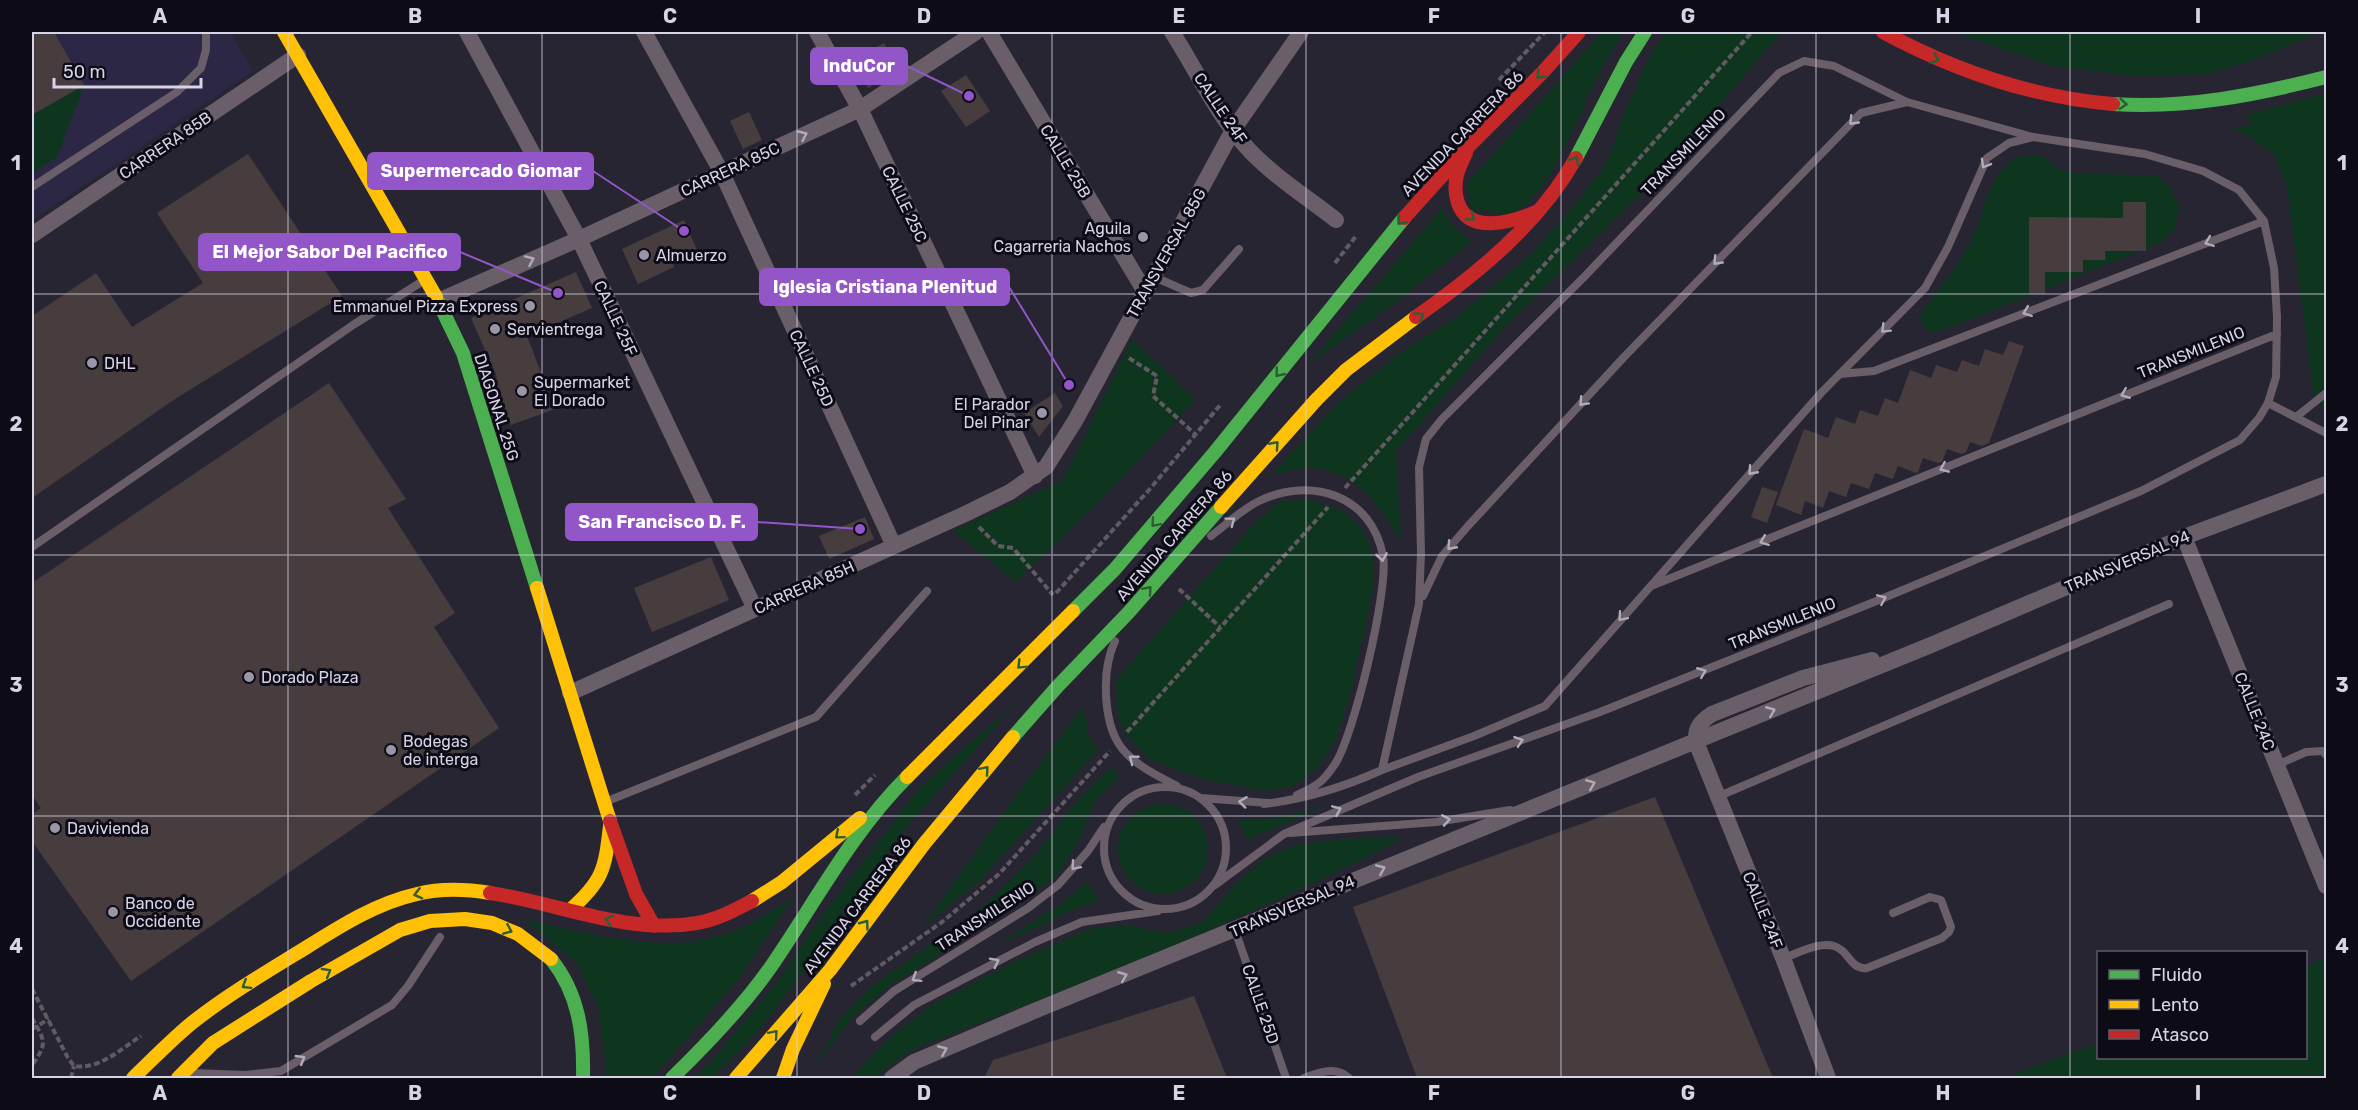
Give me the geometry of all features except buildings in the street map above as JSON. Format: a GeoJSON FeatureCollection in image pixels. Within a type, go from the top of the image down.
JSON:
{"type":"FeatureCollection","features":[{"type":"Feature","properties":{"kind":"main road","name":"DIAGONAL 25G"},"geometry":{"type":"LineString","coordinates":[[285,32],[438,300],[463,353],[610,821],[640,904],[654,926]]}},
{"type":"Feature","properties":{"kind":"main road","name":"AVENIDA CARRERA 86"},"geometry":{"type":"LineString","coordinates":[[672,1078],[709,1042],[768,970],[853,843],[900,784],[1115,569],[1215,452],[1391,233],[1469,146],[1542,73],[1579,32]]}},
{"type":"Feature","properties":{"kind":"main road","name":"AVENIDA CARRERA 86"},"geometry":{"type":"LineString","coordinates":[[736,1078],[830,970],[924,844],[973,783],[1057,687],[1129,612],[1273,446],[1346,370],[1379,343],[1464,283],[1543,209],[1575,161],[1620,72],[1645,32]]}},
{"type":"Feature","properties":{"kind":"main road"},"geometry":{"type":"LineString","coordinates":[[1883,32],[1941,61],[2000,82],[2055,96],[2129,105],[2170,104],[2248,96],[2326,77]]}},
{"type":"Feature","properties":{"kind":"main road"},"geometry":{"type":"LineString","coordinates":[[1469,146],[1456,178],[1456,198],[1466,216],[1476,223],[1498,224],[1543,209]]}},
{"type":"Feature","properties":{"kind":"main road"},"geometry":{"type":"LineString","coordinates":[[133,1078],[198,1018],[231,994],[340,927],[383,905],[419,893],[466,890],[498,894],[630,924],[688,926],[714,920],[756,901],[900,784]]}},
{"type":"Feature","properties":{"kind":"main road","name":"DIAGONAL 25G"},"geometry":{"type":"LineString","coordinates":[[570,910],[592,892],[599,881],[604,867],[610,821]]}},
{"type":"Feature","properties":{"kind":"main road"},"geometry":{"type":"LineString","coordinates":[[181,1075],[213,1043],[310,981],[400,930],[430,921],[465,919],[492,923],[518,934],[552,960],[572,992],[580,1021],[584,1048],[582,1078]]}},
{"type":"Feature","properties":{"kind":"main road"},"geometry":{"type":"LineString","coordinates":[[783,1078],[793,1049],[830,970]]}},
{"type":"Feature","properties":{"kind":"street","name":"CALLE 25F"},"geometry":{"type":"LineString","coordinates":[[466,32],[579,239],[755,609]]}},
{"type":"Feature","properties":{"kind":"street","name":"CALLE 25D"},"geometry":{"type":"LineString","coordinates":[[644,32],[722,173],[894,546]]}},
{"type":"Feature","properties":{"kind":"street","name":"CALLE 25C"},"geometry":{"type":"LineString","coordinates":[[818,32],[860,109],[1035,476]]}},
{"type":"Feature","properties":{"kind":"street","name":"CARRERA 85C"},"geometry":{"type":"LineString","coordinates":[[438,300],[579,239],[860,109],[976,32]]}},
{"type":"Feature","properties":{"kind":"street","name":"CALLE 25B"},"geometry":{"type":"LineString","coordinates":[[988,32],[1148,283]]}},
{"type":"Feature","properties":{"kind":"street","name":"CALLE 24F"},"geometry":{"type":"LineString","coordinates":[[1172,32],[1233,130],[1268,167],[1336,220]]}},
{"type":"Feature","properties":{"kind":"street","name":"TRANSVERSAL 85G"},"geometry":{"type":"LineString","coordinates":[[1035,476],[1053,456],[1233,130],[1301,32]]}},
{"type":"Feature","properties":{"kind":"street","name":"CARRERA 85B"},"geometry":{"type":"LineString","coordinates":[[32,235],[298,55]]}},
{"type":"Feature","properties":{"kind":"street","name":"CARRERA 85H"},"geometry":{"type":"LineString","coordinates":[[570,693],[965,514],[1010,492],[1035,476]]}},
{"type":"Feature","properties":{"kind":"street","name":"TRANSVERSAL 94"},"geometry":{"type":"LineString","coordinates":[[892,1078],[924,1057],[1696,742],[1697,728],[1701,721],[1712,714],[1803,678],[1931,645],[2184,537],[2326,484]]}},
{"type":"Feature","properties":{"kind":"street","name":"CALLE 24C"},"geometry":{"type":"LineString","coordinates":[[2184,537],[2326,886]]}},
{"type":"Feature","properties":{"kind":"street","name":"CALLE 24F"},"geometry":{"type":"LineString","coordinates":[[1696,742],[1783,958],[1828,1078]]}},
{"type":"Feature","properties":{"kind":"lane"},"geometry":{"type":"LineString","coordinates":[[32,187],[177,92],[201,68],[206,50],[206,32]]}},
{"type":"Feature","properties":{"kind":"lane","name":"TRANSMILENIO"},"geometry":{"type":"LineString","coordinates":[[1215,885],[1284,834],[1418,777],[1611,708],[1874,602],[2141,491],[2240,440],[2259,418],[2268,403],[2276,377],[2274,268],[2264,221],[2239,190],[2203,171],[2145,154],[2034,137],[1907,102],[1834,66],[1804,61],[1779,73],[1585,276],[1442,419],[1426,439],[1419,467],[1421,553],[1419,604]]}},
{"type":"Feature","properties":{"kind":"lane","name":"TRANSMILENIO"},"geometry":{"type":"LineString","coordinates":[[1382,770],[1419,604],[1431,574],[1442,556],[1624,357],[1861,113],[1907,102]]}},
{"type":"Feature","properties":{"kind":"lane","name":"TRANSMILENIO"},"geometry":{"type":"LineString","coordinates":[[1201,798],[1264,804],[1293,801],[1346,785],[1545,706],[1840,374],[1925,288],[1948,247],[1987,158],[2009,143],[2034,137]]}},
{"type":"Feature","properties":{"kind":"lane"},"geometry":{"type":"LineString","coordinates":[[1840,374],[1874,371],[2264,221]]}},
{"type":"Feature","properties":{"kind":"lane"},"geometry":{"type":"LineString","coordinates":[[1148,283],[1197,293],[1203,290],[1239,249]]}},
{"type":"Feature","properties":{"kind":"lane"},"geometry":{"type":"LineString","coordinates":[[32,547],[353,325],[426,279]]}},
{"type":"Feature","properties":{"kind":"lane","name":"TRANSMILENIO"},"geometry":{"type":"LineString","coordinates":[[1649,587],[2277,334]]}},
{"type":"Feature","properties":{"kind":"lane"},"geometry":{"type":"LineString","coordinates":[[2296,417],[2326,393]]}},
{"type":"Feature","properties":{"kind":"lane"},"geometry":{"type":"LineString","coordinates":[[2268,403],[2326,433]]}},
{"type":"Feature","properties":{"kind":"lane","name":"TRANSMILENIO"},"geometry":{"type":"LineString","coordinates":[[1165,571],[1258,501],[1288,490],[1316,489],[1337,496],[1360,509],[1375,530],[1383,557],[1383,594],[1352,725],[1336,763],[1318,786],[1294,796],[1264,804]]}},
{"type":"Feature","properties":{"kind":"lane"},"geometry":{"type":"LineString","coordinates":[[604,802],[816,717],[927,591]]}},
{"type":"Feature","properties":{"kind":"lane"},"geometry":{"type":"LineString","coordinates":[[1717,797],[2169,604]]}},
{"type":"Feature","properties":{"kind":"lane"},"geometry":{"type":"LineString","coordinates":[[875,1037],[914,1005],[1035,942],[1082,922],[1184,907],[1201,898],[1215,885],[1224,867],[1227,848],[1224,829],[1215,812],[1201,798],[1150,772],[1125,752],[1108,718],[1107,679],[1112,648],[1129,612]]}},
{"type":"Feature","properties":{"kind":"lane"},"geometry":{"type":"LineString","coordinates":[[2277,765],[2306,752],[2323,751],[2326,755]]}},
{"type":"Feature","properties":{"kind":"lane"},"geometry":{"type":"LineString","coordinates":[[1165,910],[1144,906],[1125,896],[1112,880],[1104,860],[1103,840],[1110,820],[1123,803],[1141,791],[1162,786],[1183,789]]}},
{"type":"Feature","properties":{"kind":"lane"},"geometry":{"type":"LineString","coordinates":[[1284,834],[1436,822],[1536,806]]}},
{"type":"Feature","properties":{"kind":"lane","name":"TRANSMILENIO"},"geometry":{"type":"LineString","coordinates":[[860,1021],[894,991],[1028,908],[1058,885],[1089,850],[1110,820]]}},
{"type":"Feature","properties":{"kind":"lane"},"geometry":{"type":"LineString","coordinates":[[1783,958],[1824,945],[1835,946],[1845,953],[1854,965],[1860,969],[1867,968],[1942,938],[1951,927],[1941,900],[1935,897],[1893,913]]}},
{"type":"Feature","properties":{"kind":"lane","name":"CALLE 25D"},"geometry":{"type":"LineString","coordinates":[[1235,930],[1286,1078]]}},
{"type":"Feature","properties":{"kind":"lane"},"geometry":{"type":"LineString","coordinates":[[181,1075],[246,1075],[281,1071],[392,1005],[408,987],[440,937]]}},
{"type":"Feature","properties":{"kind":"lane"},"geometry":{"type":"LineString","coordinates":[[1304,1078],[1323,1070],[1343,1073],[1349,1078]]}},
{"type":"Feature","properties":{"kind":"path"},"geometry":{"type":"LineString","coordinates":[[1497,83],[1545,32]]}},
{"type":"Feature","properties":{"kind":"path"},"geometry":{"type":"LineString","coordinates":[[851,986],[942,922],[999,874],[1752,32]]}},
{"type":"Feature","properties":{"kind":"path"},"geometry":{"type":"LineString","coordinates":[[1332,267],[1362,230]]}},
{"type":"Feature","properties":{"kind":"path"},"geometry":{"type":"LineString","coordinates":[[1114,348],[1157,376],[1153,396],[1196,434]]}},
{"type":"Feature","properties":{"kind":"path"},"geometry":{"type":"LineString","coordinates":[[1045,604],[1149,490],[1227,398]]}},
{"type":"Feature","properties":{"kind":"path"},"geometry":{"type":"LineString","coordinates":[[965,514],[998,546],[1013,548],[1053,596]]}},
{"type":"Feature","properties":{"kind":"path"},"geometry":{"type":"LineString","coordinates":[[1165,571],[1220,627]]}},
{"type":"Feature","properties":{"kind":"path"},"geometry":{"type":"LineString","coordinates":[[854,796],[879,771]]}},
{"type":"Feature","properties":{"kind":"path"},"geometry":{"type":"LineString","coordinates":[[32,988],[49,1019],[32,1029]]}},
{"type":"Feature","properties":{"kind":"path"},"geometry":{"type":"LineString","coordinates":[[32,1018],[44,1042],[43,1050],[32,1065]]}},
{"type":"Feature","properties":{"kind":"path"},"geometry":{"type":"LineString","coordinates":[[71,1078],[74,1066]]}},
{"type":"Feature","properties":{"kind":"shaded area"},"geometry":{"type":"Polygon","coordinates":[[[32,32],[230,32],[253,71],[32,220],[32,32]]]}},
{"type":"Feature","properties":{"kind":"green space"},"geometry":{"type":"Polygon","coordinates":[[[1602,32],[1624,32],[1601,70],[1560,156],[1537,193],[1524,206],[1507,214],[1470,208],[1468,183],[1602,32]]]}},
{"type":"Feature","properties":{"kind":"green space"},"geometry":{"type":"Polygon","coordinates":[[[1667,32],[1782,32],[1650,185],[1507,325],[1396,451],[1401,541],[1375,503],[1353,482],[1340,475],[1309,468],[1272,474],[1340,401],[1397,355],[1458,316],[1528,257],[1573,207],[1608,161],[1619,126],[1651,53],[1667,32]]]}},
{"type":"Feature","properties":{"kind":"green space"},"geometry":{"type":"Polygon","coordinates":[[[1954,32],[2321,32],[2249,62],[2207,74],[2135,76],[2052,66],[1954,32]]]}},
{"type":"Feature","properties":{"kind":"green space"},"geometry":{"type":"Polygon","coordinates":[[[84,85],[57,157],[32,173],[32,115],[84,85]]]}},
{"type":"Feature","properties":{"kind":"green space"},"geometry":{"type":"Polygon","coordinates":[[[2326,93],[2326,412],[2314,398],[2287,187],[2275,156],[2248,136],[2231,127],[2254,126],[2246,115],[2326,93]]]}},
{"type":"Feature","properties":{"kind":"green space"},"geometry":{"type":"Polygon","coordinates":[[[2023,155],[2042,156],[2061,170],[2078,173],[2158,176],[2171,189],[2179,207],[2175,229],[2160,243],[1961,323],[1934,332],[1924,328],[1920,318],[1958,264],[1976,231],[1987,196],[1998,174],[2009,162],[2023,155]]]}},
{"type":"Feature","properties":{"kind":"green space"},"geometry":{"type":"Polygon","coordinates":[[[1442,208],[1455,228],[1472,241],[1398,301],[1310,363],[1442,208]]]}},
{"type":"Feature","properties":{"kind":"green space"},"geometry":{"type":"Polygon","coordinates":[[[1132,339],[1196,400],[1098,503],[1016,582],[953,531],[1063,480],[1132,339]]]}},
{"type":"Feature","properties":{"kind":"green space"},"geometry":{"type":"Polygon","coordinates":[[[1308,499],[1343,511],[1364,531],[1373,559],[1374,585],[1350,696],[1334,744],[1316,769],[1294,786],[1267,791],[1206,780],[1151,760],[1125,734],[1117,713],[1116,680],[1253,525],[1279,502],[1308,499]]]}},
{"type":"Feature","properties":{"kind":"green space"},"geometry":{"type":"Polygon","coordinates":[[[1016,703],[901,834],[759,1030],[712,1078],[693,1078],[712,1060],[780,978],[814,927],[921,786],[1016,703]]]}},
{"type":"Feature","properties":{"kind":"green space"},"geometry":{"type":"Polygon","coordinates":[[[1083,706],[1089,735],[1098,750],[980,881],[922,927],[1013,800],[1083,706]]]}},
{"type":"Feature","properties":{"kind":"green space"},"geometry":{"type":"Polygon","coordinates":[[[1111,766],[1119,777],[1096,800],[1079,840],[1057,876],[1000,917],[889,986],[853,1017],[814,1067],[840,1019],[868,989],[979,910],[1032,859],[1071,808],[1111,766]]]}},
{"type":"Feature","properties":{"kind":"green space"},"geometry":{"type":"Polygon","coordinates":[[[1163,804],[1180,808],[1195,817],[1204,832],[1208,849],[1204,866],[1195,881],[1180,890],[1163,894],[1146,890],[1131,881],[1122,866],[1118,849],[1122,832],[1131,817],[1146,808],[1163,804]]]}},
{"type":"Feature","properties":{"kind":"green space"},"geometry":{"type":"Polygon","coordinates":[[[1326,805],[1247,840],[1238,820],[1280,818],[1326,805]]]}},
{"type":"Feature","properties":{"kind":"green space"},"geometry":{"type":"Polygon","coordinates":[[[1406,837],[1286,896],[1163,950],[913,1049],[883,1070],[876,1078],[852,1078],[888,1039],[935,1003],[1016,961],[1093,928],[1127,925],[1167,933],[1201,923],[1241,879],[1265,858],[1296,845],[1344,839],[1406,837]]]}},
{"type":"Feature","properties":{"kind":"green space"},"geometry":{"type":"Polygon","coordinates":[[[1088,881],[1099,901],[1073,910],[994,947],[1065,901],[1088,881]]]}},
{"type":"Feature","properties":{"kind":"green space"},"geometry":{"type":"Polygon","coordinates":[[[794,896],[737,981],[652,1078],[603,1078],[606,1069],[599,1010],[578,964],[523,919],[633,941],[690,942],[717,937],[743,927],[794,896]]]}},
{"type":"Feature","properties":{"kind":"green space"},"geometry":{"type":"Polygon","coordinates":[[[2326,958],[2326,1078],[2003,1078],[2097,1043],[2097,1059],[2307,1059],[2307,966],[2326,958]]]}},
{"type":"Feature","properties":{"kind":"traffic: fast"},"geometry":{"type":"LineString","coordinates":[[1576,158],[1626,62],[1645,32]]}},
{"type":"Feature","properties":{"kind":"traffic: fast"},"geometry":{"type":"LineString","coordinates":[[2113,104],[2167,104],[2220,99],[2273,90],[2326,77]]}},
{"type":"Feature","properties":{"kind":"traffic: fast"},"geometry":{"type":"LineString","coordinates":[[1073,611],[1115,569],[1215,452],[1404,218]]}},
{"type":"Feature","properties":{"kind":"traffic: fast"},"geometry":{"type":"LineString","coordinates":[[436,297],[463,353],[537,588]]}},
{"type":"Feature","properties":{"kind":"traffic: fast"},"geometry":{"type":"LineString","coordinates":[[1013,737],[1129,612],[1221,507]]}},
{"type":"Feature","properties":{"kind":"traffic: fast"},"geometry":{"type":"LineString","coordinates":[[672,1078],[724,1025],[759,983],[851,845],[887,798],[907,777]]}},
{"type":"Feature","properties":{"kind":"traffic: fast"},"geometry":{"type":"LineString","coordinates":[[551,959],[574,1000],[581,1030],[583,1078]]}},
{"type":"Feature","properties":{"kind":"traffic: slow"},"geometry":{"type":"LineString","coordinates":[[284,32],[436,297]]}},
{"type":"Feature","properties":{"kind":"traffic: slow"},"geometry":{"type":"LineString","coordinates":[[1221,507],[1316,400],[1346,370],[1416,317]]}},
{"type":"Feature","properties":{"kind":"traffic: slow"},"geometry":{"type":"LineString","coordinates":[[537,588],[610,821]]}},
{"type":"Feature","properties":{"kind":"traffic: slow"},"geometry":{"type":"LineString","coordinates":[[907,777],[1073,611]]}},
{"type":"Feature","properties":{"kind":"traffic: slow"},"geometry":{"type":"LineString","coordinates":[[736,1078],[830,970],[924,844],[1013,737]]}},
{"type":"Feature","properties":{"kind":"traffic: slow"},"geometry":{"type":"LineString","coordinates":[[752,901],[782,882],[860,818]]}},
{"type":"Feature","properties":{"kind":"traffic: slow"},"geometry":{"type":"LineString","coordinates":[[570,910],[596,882],[604,864],[610,826]]}},
{"type":"Feature","properties":{"kind":"traffic: slow"},"geometry":{"type":"LineString","coordinates":[[133,1078],[193,1022],[235,992],[360,916],[388,903],[426,892],[454,890],[490,893]]}},
{"type":"Feature","properties":{"kind":"traffic: slow"},"geometry":{"type":"LineString","coordinates":[[178,1078],[213,1043],[311,981],[400,930],[430,921],[465,919],[492,923],[518,934],[551,959]]}},
{"type":"Feature","properties":{"kind":"traffic: slow"},"geometry":{"type":"LineString","coordinates":[[783,1078],[793,1049],[824,984]]}},
{"type":"Feature","properties":{"kind":"traffic: jam"},"geometry":{"type":"LineString","coordinates":[[1404,218],[1469,146],[1542,73],[1579,32]]}},
{"type":"Feature","properties":{"kind":"traffic: jam"},"geometry":{"type":"LineString","coordinates":[[1883,32],[1938,59],[1994,80],[2053,95],[2113,104]]}},
{"type":"Feature","properties":{"kind":"traffic: jam"},"geometry":{"type":"LineString","coordinates":[[1466,153],[1456,178],[1456,192],[1458,203],[1471,219],[1481,223],[1504,222],[1536,212]]}},
{"type":"Feature","properties":{"kind":"traffic: jam"},"geometry":{"type":"LineString","coordinates":[[1416,317],[1462,283],[1505,246],[1544,205],[1576,158]]}},
{"type":"Feature","properties":{"kind":"traffic: jam"},"geometry":{"type":"LineString","coordinates":[[610,821],[636,894],[654,926]]}},
{"type":"Feature","properties":{"kind":"traffic: jam"},"geometry":{"type":"LineString","coordinates":[[490,893],[618,921],[671,926],[704,922],[752,901]]}},
{"type":"Feature","properties":{"kind":"place","name":"InduCor"},"geometry":{"type":"Point","coordinates":[969,96]}},
{"type":"Feature","properties":{"kind":"place","name":"Supermercado Giomar"},"geometry":{"type":"Point","coordinates":[684,231]}},
{"type":"Feature","properties":{"kind":"place","name":"Aguila Cagarreria Nachos"},"geometry":{"type":"Point","coordinates":[1143,237]}},
{"type":"Feature","properties":{"kind":"place","name":"Almuerzo"},"geometry":{"type":"Point","coordinates":[644,255]}},
{"type":"Feature","properties":{"kind":"place","name":"El Mejor Sabor Del Pacifico"},"geometry":{"type":"Point","coordinates":[558,293]}},
{"type":"Feature","properties":{"kind":"place","name":"Emmanuel Pizza Express"},"geometry":{"type":"Point","coordinates":[530,306]}},
{"type":"Feature","properties":{"kind":"place","name":"Servientrega"},"geometry":{"type":"Point","coordinates":[495,329]}},
{"type":"Feature","properties":{"kind":"place","name":"DHL"},"geometry":{"type":"Point","coordinates":[92,363]}},
{"type":"Feature","properties":{"kind":"place","name":"Iglesia Cristiana Plenitud"},"geometry":{"type":"Point","coordinates":[1069,385]}},
{"type":"Feature","properties":{"kind":"place","name":"Supermarket El Dorado"},"geometry":{"type":"Point","coordinates":[522,391]}},
{"type":"Feature","properties":{"kind":"place","name":"El Parador Del Pinar"},"geometry":{"type":"Point","coordinates":[1042,413]}},
{"type":"Feature","properties":{"kind":"place","name":"San Francisco D. F."},"geometry":{"type":"Point","coordinates":[860,529]}},
{"type":"Feature","properties":{"kind":"place","name":"Dorado Plaza"},"geometry":{"type":"Point","coordinates":[249,677]}},
{"type":"Feature","properties":{"kind":"place","name":"Bodegas de interga"},"geometry":{"type":"Point","coordinates":[391,750]}},
{"type":"Feature","properties":{"kind":"place","name":"Davivienda"},"geometry":{"type":"Point","coordinates":[55,828]}},
{"type":"Feature","properties":{"kind":"place","name":"Banco de Occidente"},"geometry":{"type":"Point","coordinates":[113,912]}}]}
